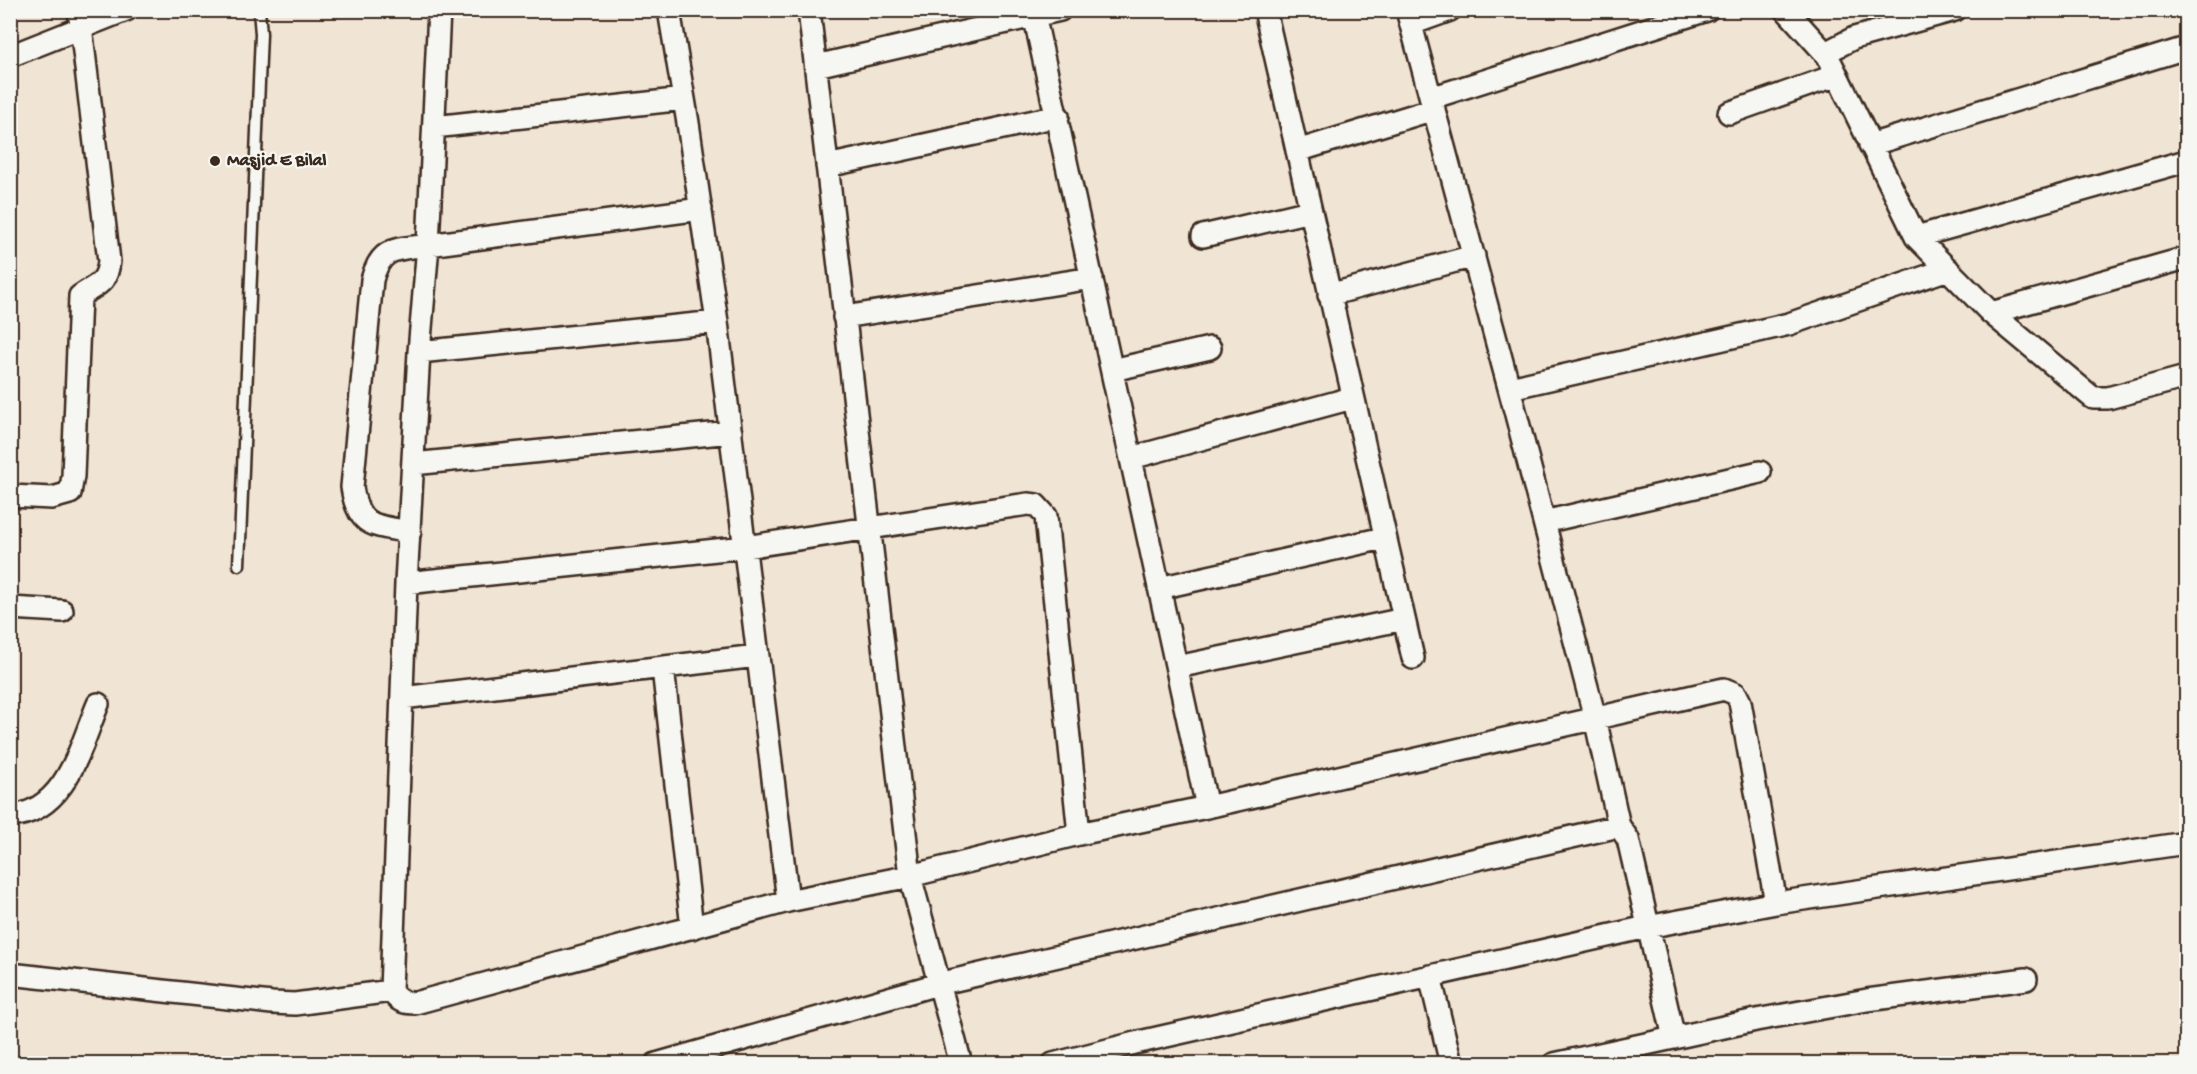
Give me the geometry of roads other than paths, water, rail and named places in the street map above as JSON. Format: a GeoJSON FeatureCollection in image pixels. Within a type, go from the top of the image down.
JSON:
{"type":"FeatureCollection","features":[{"type":"Feature","properties":{"kind":"street"},"geometry":{"type":"LineString","coordinates":[[10,56],[81,19],[126,10]]}},
{"type":"Feature","properties":{"kind":"street"},"geometry":{"type":"LineString","coordinates":[[669,10],[717,322],[756,656],[788,901]]}},
{"type":"Feature","properties":{"kind":"street"},"geometry":{"type":"LineString","coordinates":[[809,10],[910,876],[961,1064]]}},
{"type":"Feature","properties":{"kind":"street"},"geometry":{"type":"LineString","coordinates":[[816,66],[1034,13],[1060,10]]}},
{"type":"Feature","properties":{"kind":"street"},"geometry":{"type":"LineString","coordinates":[[1265,10],[1413,657]]}},
{"type":"Feature","properties":{"kind":"street"},"geometry":{"type":"LineString","coordinates":[[1450,10],[1409,17],[1510,388],[1595,718],[1619,826],[1628,839],[1674,1038]]}},
{"type":"Feature","properties":{"kind":"street"},"geometry":{"type":"LineString","coordinates":[[1296,151],[1707,10]]}},
{"type":"Feature","properties":{"kind":"street"},"geometry":{"type":"LineString","coordinates":[[1786,10],[1825,53],[1916,237],[1991,313],[2093,398],[2108,398],[2187,377]]}},
{"type":"Feature","properties":{"kind":"street"},"geometry":{"type":"LineString","coordinates":[[1825,53],[1854,38],[1955,10]]}},
{"type":"Feature","properties":{"kind":"street"},"geometry":{"type":"LineString","coordinates":[[442,11],[406,583],[391,991],[396,999],[404,1003],[415,1003],[788,901],[910,876],[1079,834],[1208,807],[1724,689],[1736,694],[1740,702],[1776,903]]}},
{"type":"Feature","properties":{"kind":"street"},"geometry":{"type":"LineString","coordinates":[[1034,13],[1208,807]]}},
{"type":"Feature","properties":{"kind":"street"},"geometry":{"type":"LineString","coordinates":[[10,496],[52,498],[70,494],[73,476],[80,296],[103,282],[108,271],[109,261],[81,19]]}},
{"type":"Feature","properties":{"kind":"street"},"geometry":{"type":"LineString","coordinates":[[1870,145],[2187,48]]}},
{"type":"Feature","properties":{"kind":"street"},"geometry":{"type":"LineString","coordinates":[[1729,113],[1837,75]]}},
{"type":"Feature","properties":{"kind":"street"},"geometry":{"type":"LineString","coordinates":[[434,127],[684,99]]}},
{"type":"Feature","properties":{"kind":"street"},"geometry":{"type":"LineString","coordinates":[[827,166],[1058,116]]}},
{"type":"Feature","properties":{"kind":"street"},"geometry":{"type":"LineString","coordinates":[[1916,237],[2187,162]]}},
{"type":"Feature","properties":{"kind":"street"},"geometry":{"type":"LineString","coordinates":[[410,532],[382,527],[362,518],[355,506],[352,487],[372,280],[375,267],[381,257],[389,252],[429,245],[701,209]]}},
{"type":"Feature","properties":{"kind":"street"},"geometry":{"type":"LineString","coordinates":[[1203,236],[1310,211]]}},
{"type":"Feature","properties":{"kind":"street"},"geometry":{"type":"LineString","coordinates":[[1329,295],[1474,256]]}},
{"type":"Feature","properties":{"kind":"street"},"geometry":{"type":"LineString","coordinates":[[1991,313],[2187,258]]}},
{"type":"Feature","properties":{"kind":"street"},"geometry":{"type":"LineString","coordinates":[[1510,388],[1789,324],[1948,269]]}},
{"type":"Feature","properties":{"kind":"street"},"geometry":{"type":"LineString","coordinates":[[844,317],[1092,278]]}},
{"type":"Feature","properties":{"kind":"street"},"geometry":{"type":"LineString","coordinates":[[419,352],[717,322]]}},
{"type":"Feature","properties":{"kind":"street"},"geometry":{"type":"LineString","coordinates":[[1112,370],[1210,348]]}},
{"type":"Feature","properties":{"kind":"street"},"geometry":{"type":"LineString","coordinates":[[1131,458],[1352,398]]}},
{"type":"Feature","properties":{"kind":"street"},"geometry":{"type":"LineString","coordinates":[[413,464],[731,432]]}},
{"type":"Feature","properties":{"kind":"street"},"geometry":{"type":"LineString","coordinates":[[1544,522],[1760,472]]}},
{"type":"Feature","properties":{"kind":"street"},"geometry":{"type":"LineString","coordinates":[[406,583],[745,547],[1028,504],[1036,505],[1046,516],[1079,834]]}},
{"type":"Feature","properties":{"kind":"street"},"geometry":{"type":"LineString","coordinates":[[1160,588],[1384,538]]}},
{"type":"Feature","properties":{"kind":"street"},"geometry":{"type":"LineString","coordinates":[[10,608],[62,611]]}},
{"type":"Feature","properties":{"kind":"street"},"geometry":{"type":"LineString","coordinates":[[1177,668],[1404,619]]}},
{"type":"Feature","properties":{"kind":"street"},"geometry":{"type":"LineString","coordinates":[[402,698],[756,656]]}},
{"type":"Feature","properties":{"kind":"street"},"geometry":{"type":"LineString","coordinates":[[663,668],[692,928]]}},
{"type":"Feature","properties":{"kind":"street"},"geometry":{"type":"LineString","coordinates":[[10,816],[34,810],[56,794],[65,782],[98,704]]}},
{"type":"Feature","properties":{"kind":"street"},"geometry":{"type":"LineString","coordinates":[[656,1064],[938,984],[1619,826]]}},
{"type":"Feature","properties":{"kind":"street"},"geometry":{"type":"LineString","coordinates":[[1053,1064],[1135,1043],[1647,927],[1776,903],[2187,843]]}},
{"type":"Feature","properties":{"kind":"street"},"geometry":{"type":"LineString","coordinates":[[10,974],[272,1003],[295,1004],[391,991]]}},
{"type":"Feature","properties":{"kind":"street"},"geometry":{"type":"LineString","coordinates":[[1430,976],[1451,1064]]}},
{"type":"Feature","properties":{"kind":"street"},"geometry":{"type":"LineString","coordinates":[[1554,1064],[1867,1000],[2026,979]]}},
{"type":"Feature","properties":{"kind":"lane"},"geometry":{"type":"LineString","coordinates":[[240,565],[261,34],[259,10]]}},
{"type":"Feature","properties":{"kind":"place","name":"Masjid E Bilal"},"geometry":{"type":"Point","coordinates":[215,161]}}]}
